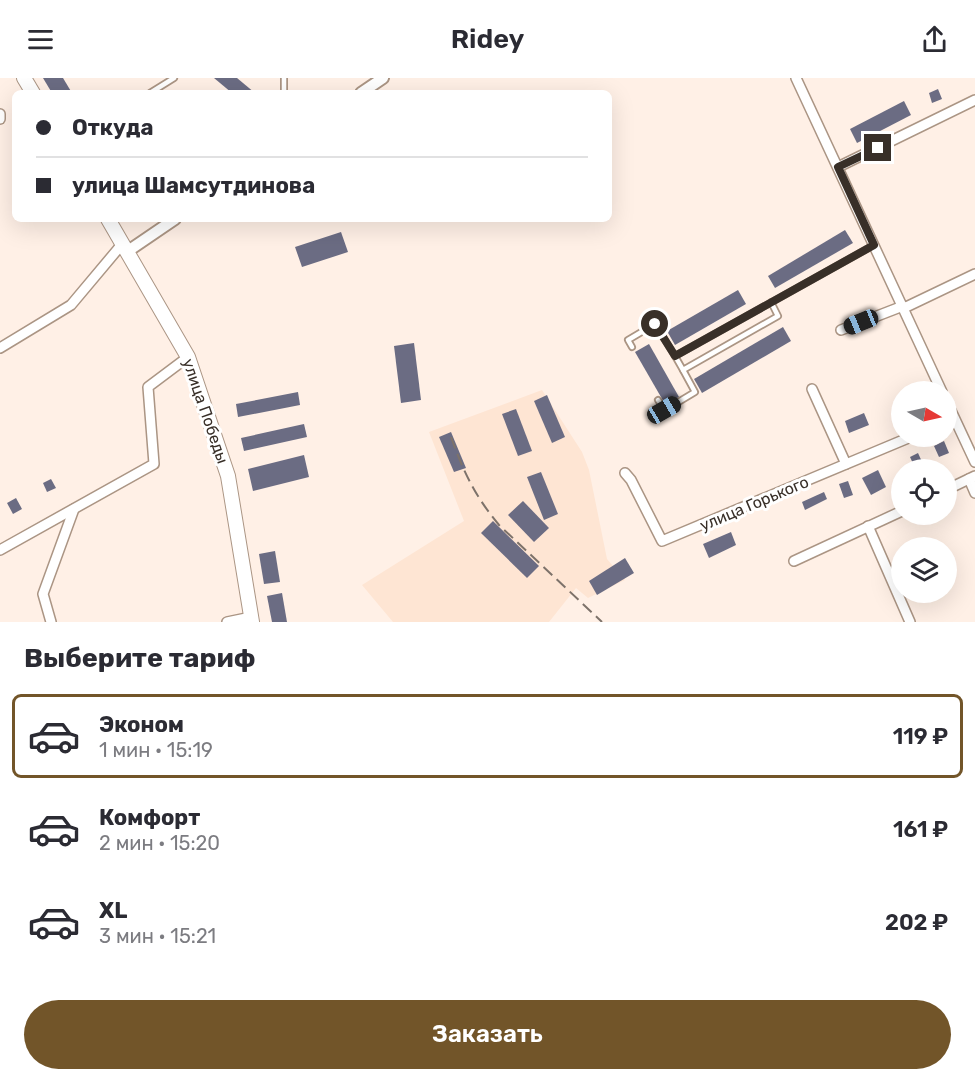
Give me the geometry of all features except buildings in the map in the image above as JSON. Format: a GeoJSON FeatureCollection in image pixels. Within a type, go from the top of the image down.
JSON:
{"type":"FeatureCollection","features":[{"type":"Feature","properties":{"kind":"main road","name":"улица Победы"},"geometry":{"type":"LineString","coordinates":[[110,222],[188,357],[228,476],[252,620]]}},
{"type":"Feature","properties":{"kind":"street"},"geometry":{"type":"LineString","coordinates":[[365,90],[383,78]]}},
{"type":"Feature","properties":{"kind":"street"},"geometry":{"type":"LineString","coordinates":[[796,78],[937,381]]}},
{"type":"Feature","properties":{"kind":"street"},"geometry":{"type":"LineString","coordinates":[[838,167],[975,100]]}},
{"type":"Feature","properties":{"kind":"street"},"geometry":{"type":"LineString","coordinates":[[0,348],[71,304],[125,247],[170,222]]}},
{"type":"Feature","properties":{"kind":"street"},"geometry":{"type":"LineString","coordinates":[[841,330],[903,307],[975,274]]}},
{"type":"Feature","properties":{"kind":"street"},"geometry":{"type":"LineString","coordinates":[[0,550],[154,464],[148,387],[188,357]]}},
{"type":"Feature","properties":{"kind":"street"},"geometry":{"type":"LineString","coordinates":[[812,389],[846,464]]}},
{"type":"Feature","properties":{"kind":"street"},"geometry":{"type":"LineString","coordinates":[[957,431],[975,462]]}},
{"type":"Feature","properties":{"kind":"street","name":"улица Горького"},"geometry":{"type":"LineString","coordinates":[[625,473],[631,480],[662,541],[891,445]]}},
{"type":"Feature","properties":{"kind":"street"},"geometry":{"type":"LineString","coordinates":[[957,485],[972,478],[975,493]]}},
{"type":"Feature","properties":{"kind":"street"},"geometry":{"type":"LineString","coordinates":[[51,622],[43,594],[74,509]]}},
{"type":"Feature","properties":{"kind":"street"},"geometry":{"type":"LineString","coordinates":[[794,561],[891,516]]}},
{"type":"Feature","properties":{"kind":"street"},"geometry":{"type":"LineString","coordinates":[[868,526],[910,622]]}},
{"type":"Feature","properties":{"kind":"street"},"geometry":{"type":"LineString","coordinates":[[227,622],[252,620]]}},
{"type":"Feature","properties":{"kind":"lane"},"geometry":{"type":"LineString","coordinates":[[155,90],[174,78]]}},
{"type":"Feature","properties":{"kind":"lane"},"geometry":{"type":"LineString","coordinates":[[675,356],[874,245]]}},
{"type":"Feature","properties":{"kind":"lane"},"geometry":{"type":"LineString","coordinates":[[683,370],[778,316],[771,302]]}},
{"type":"Feature","properties":{"kind":"lane"},"geometry":{"type":"LineString","coordinates":[[632,347],[628,340],[655,324],[695,392],[664,410],[658,400]]}},
{"type":"Feature","properties":{"kind":"shaded area"},"geometry":{"type":"Polygon","coordinates":[[[542,390],[582,452],[589,470],[607,559],[625,580],[588,598],[576,588],[549,622],[393,622],[362,585],[464,521],[429,432],[542,390]]]}},
{"type":"Feature","properties":{"kind":"railway"},"geometry":{"type":"LineString","coordinates":[[451,437],[471,484],[499,525],[602,622]]}},
{"type":"Feature","properties":{"kind":"route"},"geometry":{"type":"LineString","coordinates":[[655,324],[675,356],[874,245],[838,167],[878,148]]}}]}
